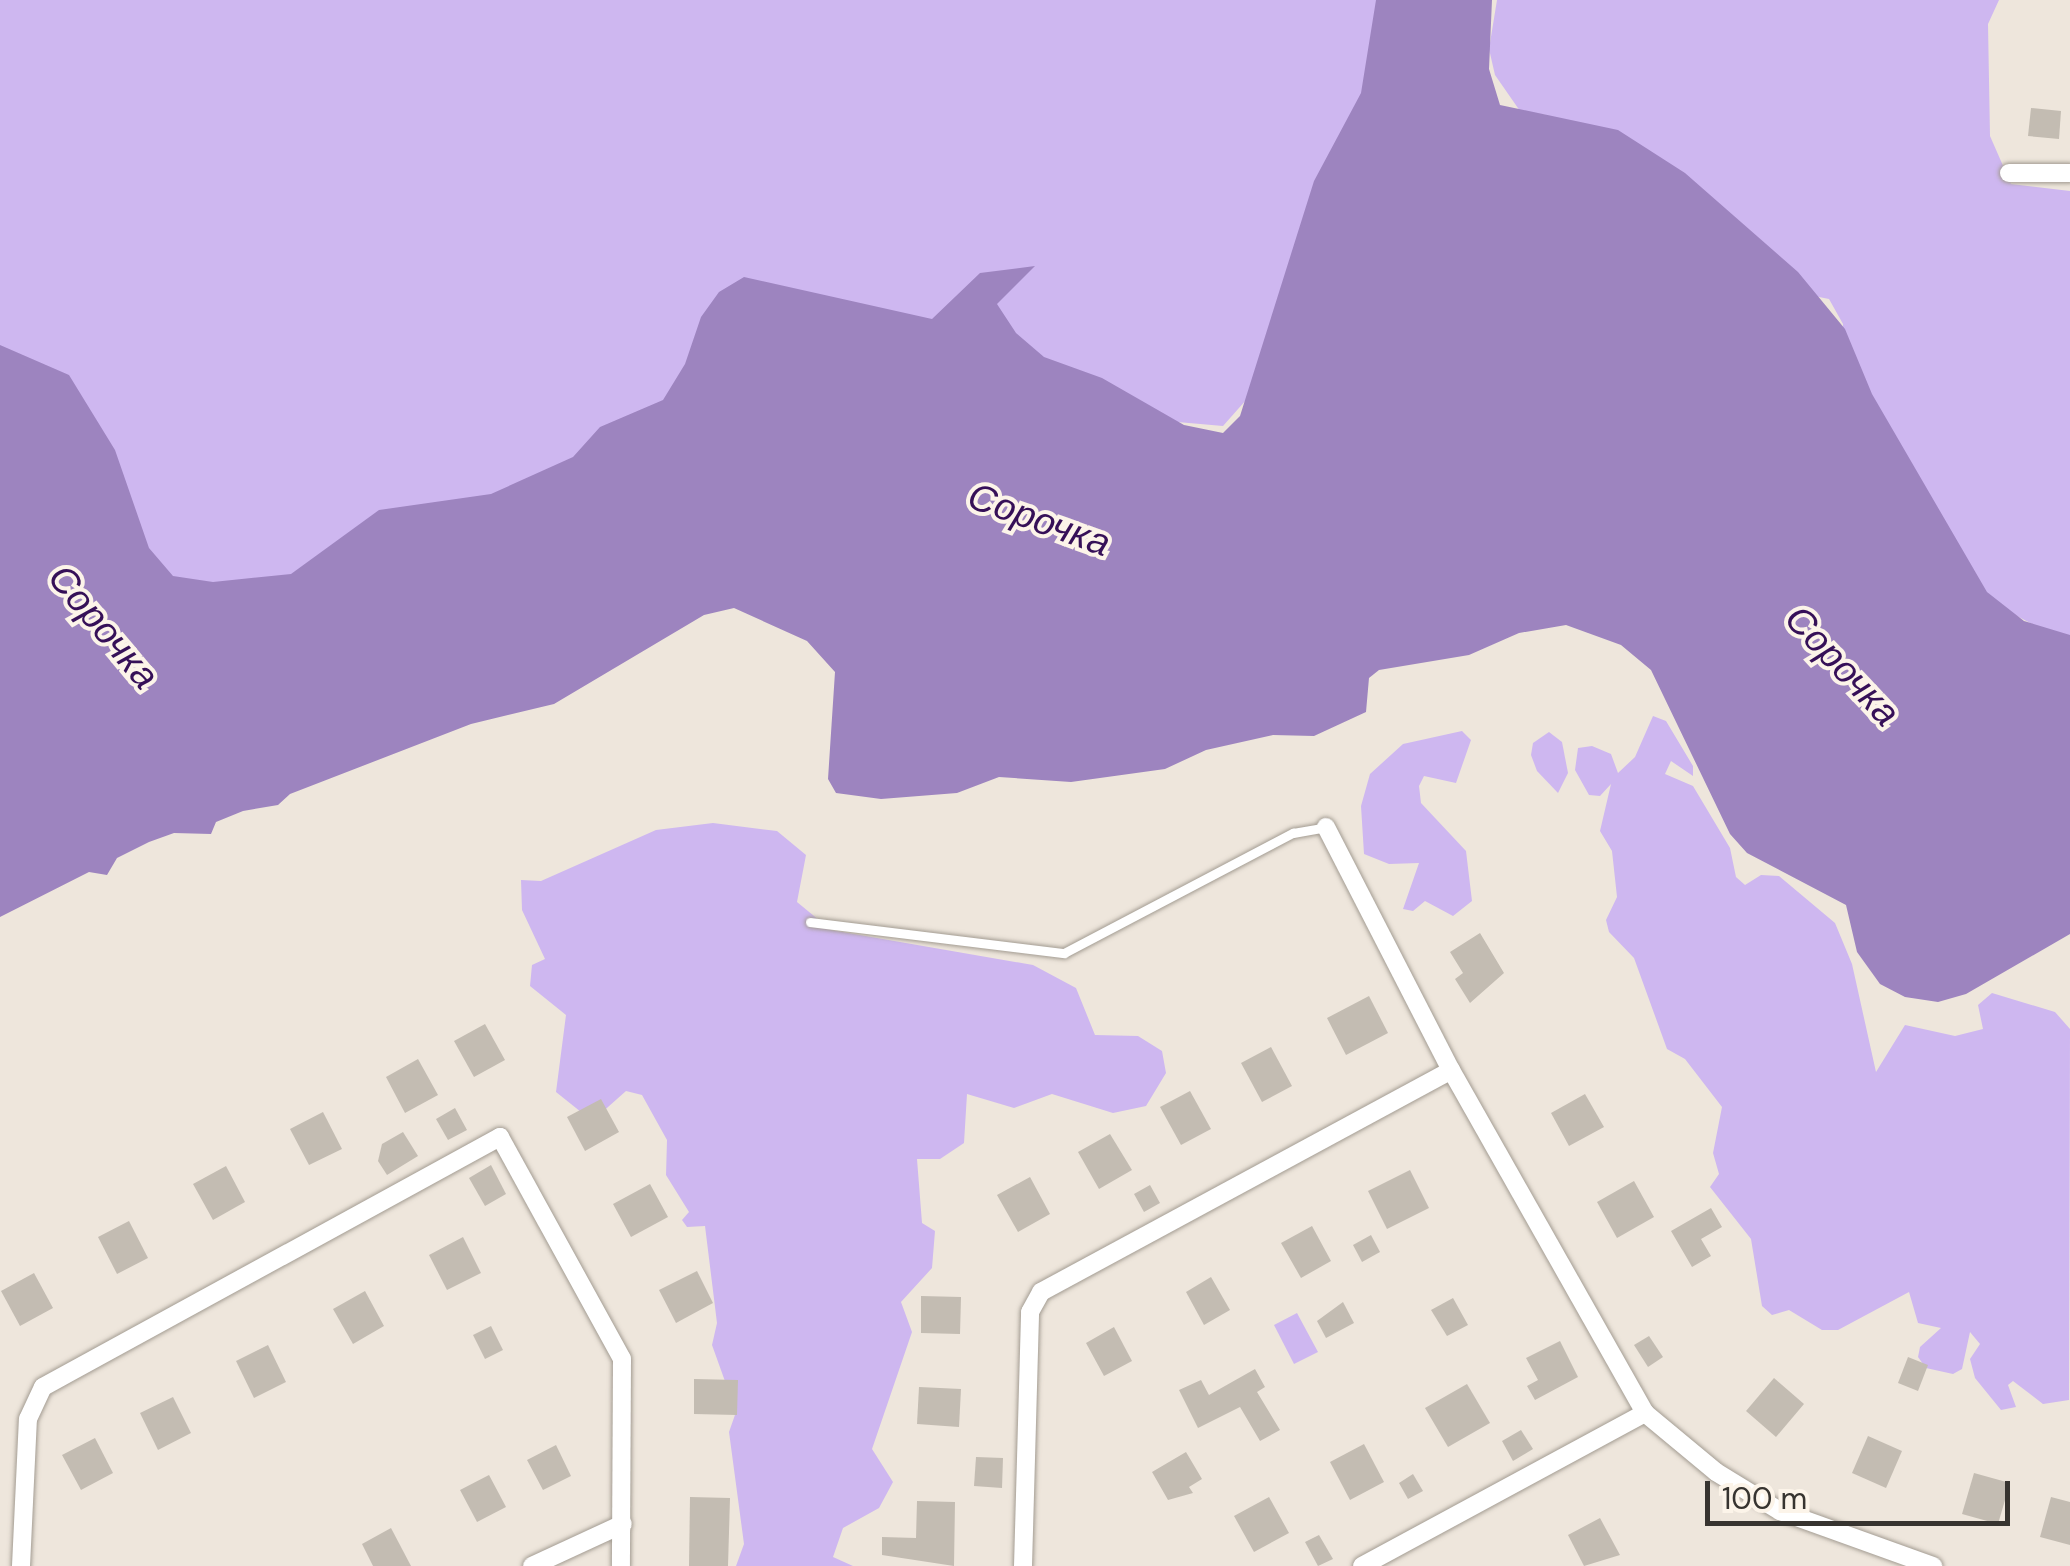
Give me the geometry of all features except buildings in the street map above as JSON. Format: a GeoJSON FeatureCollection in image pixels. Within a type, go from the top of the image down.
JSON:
{"type":"FeatureCollection","features":[{"type":"Feature","properties":{"kind":"street"},"geometry":{"type":"LineString","coordinates":[[2009,173],[2070,173]]}},
{"type":"Feature","properties":{"kind":"street"},"geometry":{"type":"LineString","coordinates":[[1326,827],[1451,1070],[1644,1413],[1716,1472],[1780,1511],[1933,1566]]}},
{"type":"Feature","properties":{"kind":"street"},"geometry":{"type":"LineString","coordinates":[[1023,1566],[1030,1312],[1041,1292],[1451,1070]]}},
{"type":"Feature","properties":{"kind":"street"},"geometry":{"type":"LineString","coordinates":[[21,1566],[28,1418],[43,1387],[500,1137],[622,1360],[621,1566]]}},
{"type":"Feature","properties":{"kind":"street"},"geometry":{"type":"LineString","coordinates":[[1362,1566],[1644,1413]]}},
{"type":"Feature","properties":{"kind":"street"},"geometry":{"type":"LineString","coordinates":[[532,1566],[623,1524]]}},
{"type":"Feature","properties":{"kind":"lane"},"geometry":{"type":"LineString","coordinates":[[810,922],[1064,953],[1293,833],[1326,827]]}},
{"type":"Feature","properties":{"kind":"shaded area"},"geometry":{"type":"Polygon","coordinates":[[[0,0],[1386,0],[1370,89],[1262,382],[1223,426],[1166,421],[1100,395],[971,313],[690,408],[324,571],[168,588],[0,368],[0,0]]]}},
{"type":"Feature","properties":{"kind":"shaded area"},"geometry":{"type":"Polygon","coordinates":[[[1497,0],[1999,0],[1988,24],[1990,136],[2011,184],[2070,191],[2070,644],[1977,595],[1843,352],[1843,324],[1829,299],[1809,295],[1546,115],[1520,111],[1495,75],[1489,49],[1497,0]]]}},
{"type":"Feature","properties":{"kind":"shaded area"},"geometry":{"type":"Polygon","coordinates":[[[1653,716],[1666,721],[1693,766],[1693,776],[1671,761],[1665,774],[1693,786],[1730,848],[1736,877],[1745,885],[1761,875],[1779,876],[1835,923],[1852,964],[1876,1072],[1905,1025],[1955,1036],[1983,1029],[1978,1005],[1992,993],[2055,1012],[2070,1029],[2069,1400],[2043,1404],[2013,1381],[2008,1385],[2016,1407],[2001,1410],[1975,1378],[1970,1359],[1980,1344],[1970,1332],[1962,1369],[1953,1374],[1926,1368],[1918,1357],[1920,1347],[1941,1328],[1918,1323],[1909,1292],[1838,1330],[1822,1330],[1789,1310],[1772,1315],[1762,1306],[1751,1239],[1710,1187],[1719,1174],[1713,1153],[1722,1107],[1685,1059],[1667,1049],[1634,958],[1609,932],[1606,920],[1617,897],[1612,851],[1600,831],[1611,784],[1600,796],[1589,795],[1575,770],[1578,748],[1592,746],[1611,754],[1618,773],[1635,757],[1653,716]]]}},
{"type":"Feature","properties":{"kind":"shaded area"},"geometry":{"type":"Polygon","coordinates":[[[1462,731],[1471,740],[1456,783],[1424,776],[1419,786],[1421,803],[1466,851],[1472,901],[1453,916],[1425,901],[1413,911],[1403,909],[1419,863],[1389,864],[1364,854],[1361,806],[1370,774],[1403,744],[1462,731]]]}},
{"type":"Feature","properties":{"kind":"shaded area"},"geometry":{"type":"Polygon","coordinates":[[[1549,732],[1562,742],[1568,773],[1558,793],[1537,771],[1531,755],[1533,743],[1549,732]]]}},
{"type":"Feature","properties":{"kind":"shaded area"},"geometry":{"type":"Polygon","coordinates":[[[713,823],[777,831],[806,855],[797,902],[831,930],[1033,965],[1076,988],[1095,1035],[1138,1036],[1162,1051],[1166,1073],[1146,1106],[1113,1113],[1052,1094],[1014,1108],[967,1094],[964,1143],[940,1159],[917,1159],[922,1223],[935,1231],[932,1268],[901,1302],[912,1332],[872,1449],[893,1482],[879,1508],[843,1528],[833,1557],[853,1566],[736,1566],[744,1544],[729,1432],[736,1412],[712,1345],[717,1323],[705,1226],[687,1227],[682,1220],[689,1212],[666,1175],[667,1140],[642,1095],[626,1091],[599,1115],[586,1116],[556,1092],[566,1015],[530,986],[532,965],[545,959],[522,910],[521,880],[541,881],[656,830],[713,823]]]}},
{"type":"Feature","properties":{"kind":"shaded area"},"geometry":{"type":"Polygon","coordinates":[[[1297,1313],[1318,1352],[1294,1364],[1274,1325],[1297,1313]]]}},
{"type":"Feature","properties":{"kind":"water","name":"Сорочка"},"geometry":{"type":"Polygon","coordinates":[[[1376,0],[1492,0],[1489,69],[1500,105],[1618,130],[1685,173],[1798,272],[1845,329],[1872,394],[1987,592],[2024,621],[2070,635],[2070,934],[1966,994],[1938,1002],[1905,997],[1880,984],[1857,952],[1846,905],[1747,853],[1730,834],[1651,670],[1621,645],[1566,625],[1519,633],[1469,655],[1379,670],[1369,678],[1366,712],[1314,736],[1273,735],[1206,750],[1165,769],[1071,782],[999,777],[957,793],[881,799],[836,793],[828,779],[835,672],[807,641],[734,608],[704,615],[554,704],[471,724],[290,794],[278,805],[243,811],[216,822],[211,834],[174,833],[149,842],[117,858],[107,875],[89,872],[0,917],[0,345],[69,375],[115,450],[149,548],[173,576],[213,582],[291,574],[379,510],[491,494],[573,457],[600,427],[663,400],[685,364],[701,317],[719,292],[744,277],[932,319],[980,273],[1035,266],[997,304],[1016,333],[1044,357],[1102,378],[1184,425],[1223,433],[1240,416],[1314,181],[1361,93],[1376,0]]]}}]}
